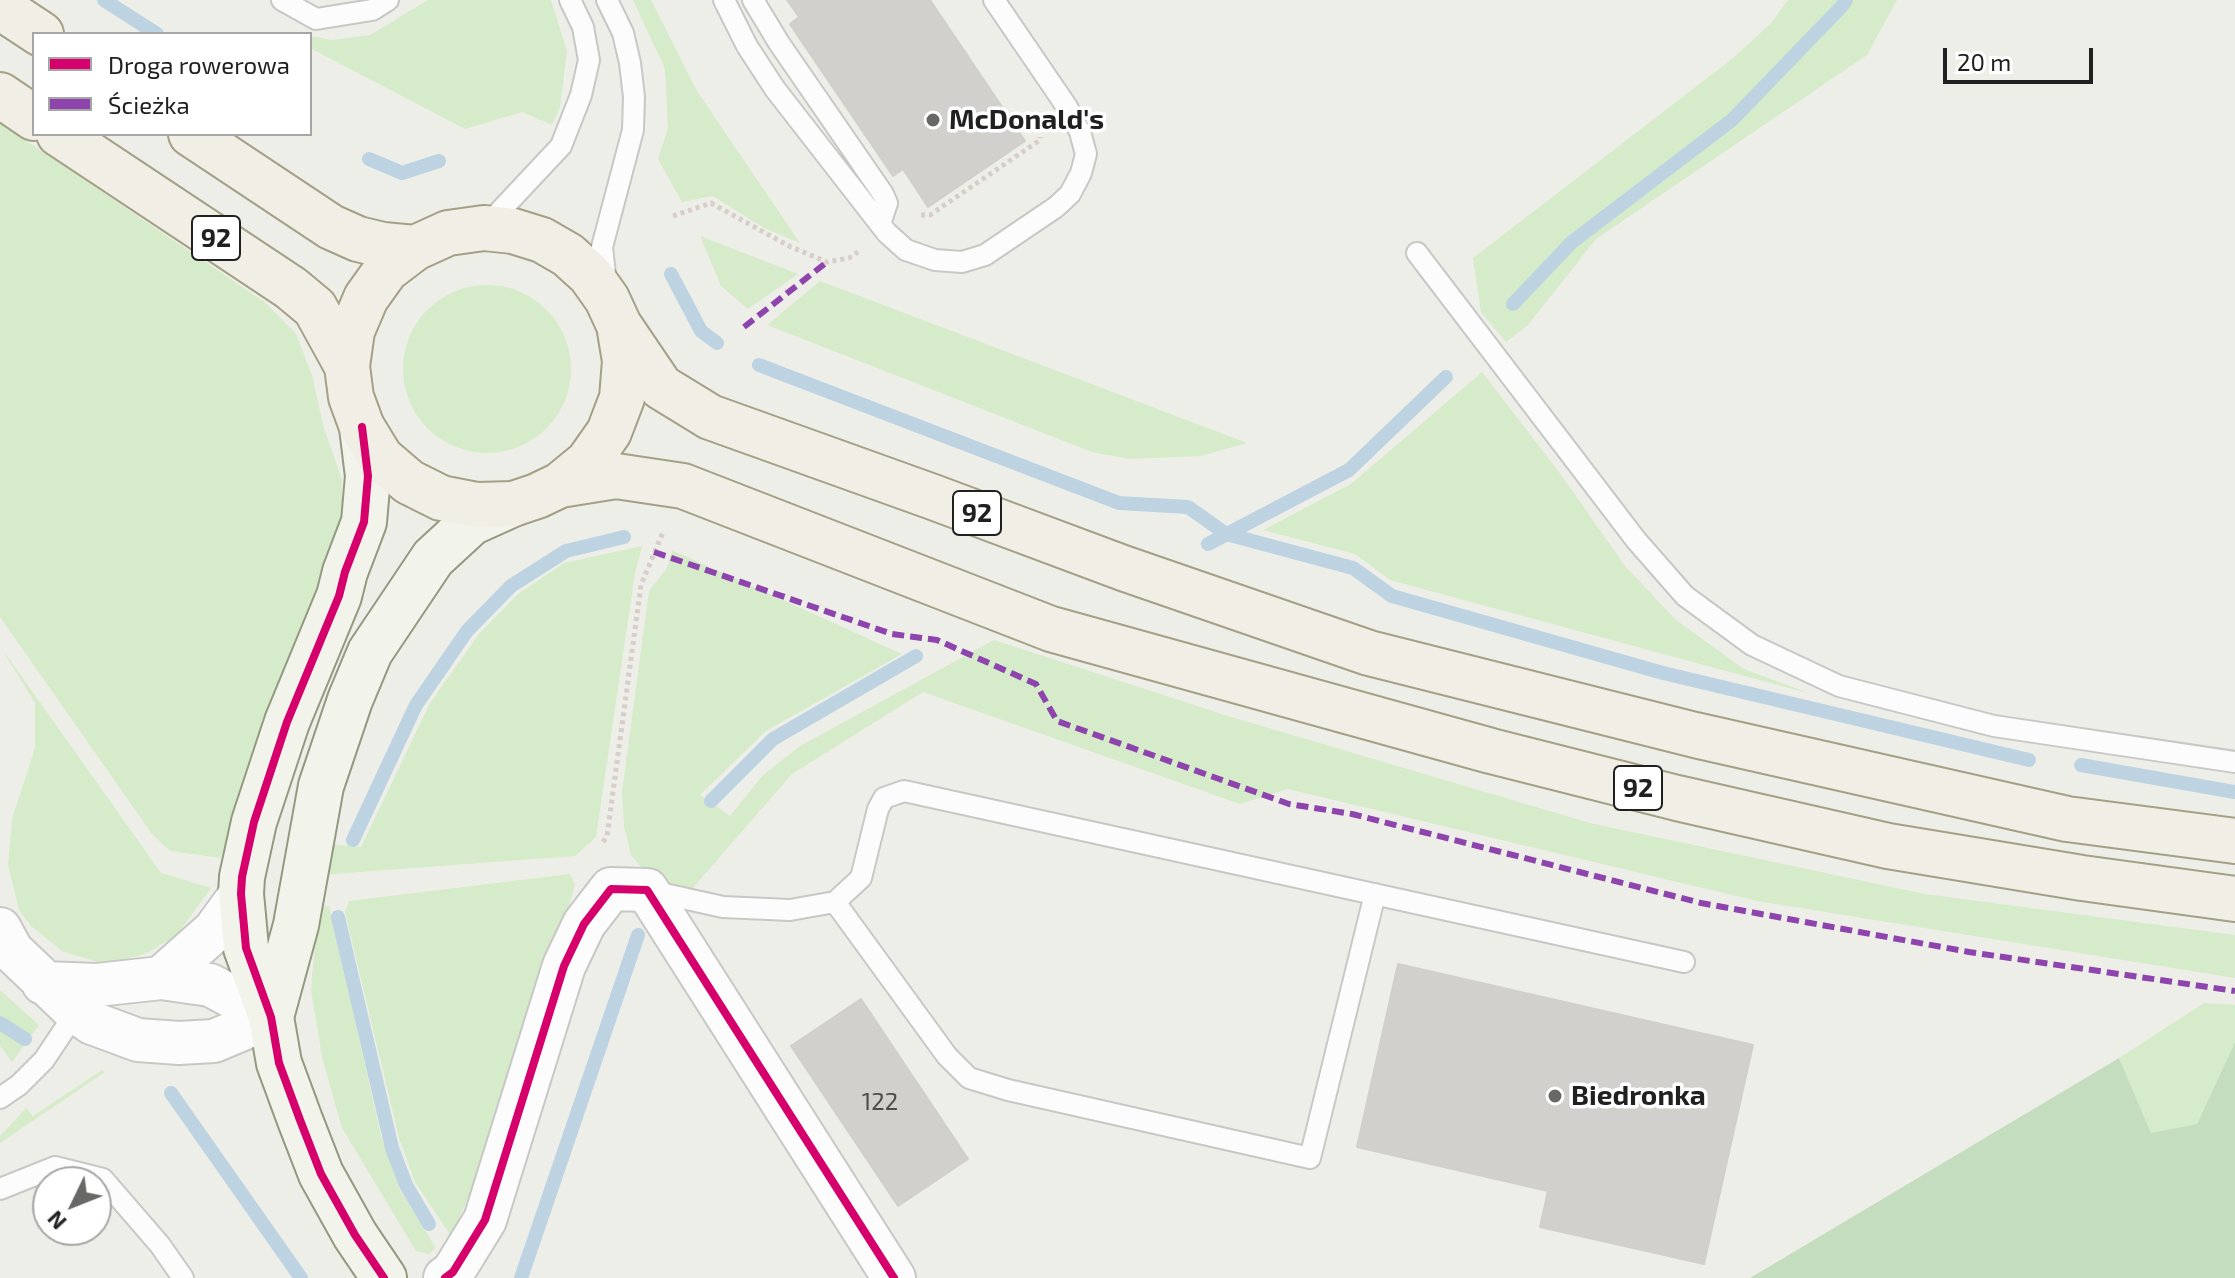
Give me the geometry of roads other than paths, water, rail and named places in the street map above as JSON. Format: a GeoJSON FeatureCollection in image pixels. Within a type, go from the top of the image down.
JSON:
{"type":"FeatureCollection","features":[{"type":"Feature","properties":{"kind":"main road"},"geometry":{"type":"LineString","coordinates":[[0,7],[38,32]]}},
{"type":"Feature","properties":{"kind":"main road"},"geometry":{"type":"LineString","coordinates":[[0,95],[32,117]]}},
{"type":"Feature","properties":{"kind":"main road","name":"92"},"geometry":{"type":"LineString","coordinates":[[62,136],[291,288],[315,308],[347,366]]}},
{"type":"Feature","properties":{"kind":"main road","name":"92"},"geometry":{"type":"LineString","coordinates":[[194,136],[331,227],[358,239],[415,248]]}},
{"type":"Feature","properties":{"kind":"main road","name":"92"},"geometry":{"type":"LineString","coordinates":[[613,312],[625,361],[622,398],[609,432],[588,462],[560,485],[537,496],[513,504],[477,505],[441,498],[409,482],[381,458],[362,427],[351,397],[347,366],[352,331],[366,298],[386,270],[415,248],[448,233],[484,228],[513,231],[542,240],[568,255],[590,275],[661,387],[710,417],[1123,568],[1369,653],[1695,735],[2067,819],[2235,841]]}},
{"type":"Feature","properties":{"kind":"main road","name":"92"},"geometry":{"type":"LineString","coordinates":[[560,485],[616,476],[683,486],[1051,629],[1491,751],[1677,798],[1888,846],[2235,899]]}},
{"type":"Feature","properties":{"kind":"street"},"geometry":{"type":"LineString","coordinates":[[362,427],[368,476],[364,522],[339,596],[287,722],[254,822],[241,894],[246,948],[271,1017],[279,1063],[321,1174],[355,1235],[384,1278]]}},
{"type":"Feature","properties":{"kind":"street"},"geometry":{"type":"LineString","coordinates":[[271,1017],[296,925],[321,786],[370,652],[433,558],[471,523],[513,504]]}},
{"type":"Feature","properties":{"kind":"street"},"geometry":{"type":"LineString","coordinates":[[445,1278],[453,1272],[485,1220],[564,966],[584,924],[629,890],[894,1278]]}},
{"type":"Feature","properties":{"kind":"street"},"geometry":{"type":"LineString","coordinates":[[161,978],[214,931],[241,894]]}},
{"type":"Feature","properties":{"kind":"street"},"geometry":{"type":"LineString","coordinates":[[0,929],[12,951],[76,1012],[92,1023],[138,1040],[179,1043],[214,1041],[271,1017]]}},
{"type":"Feature","properties":{"kind":"street"},"geometry":{"type":"LineString","coordinates":[[43,983],[97,985],[161,978],[210,985],[271,1017]]}},
{"type":"Feature","properties":{"kind":"lane"},"geometry":{"type":"LineString","coordinates":[[282,0],[316,19],[372,10],[388,0]]}},
{"type":"Feature","properties":{"kind":"lane"},"geometry":{"type":"LineString","coordinates":[[484,228],[561,146],[581,95],[589,60],[583,27],[570,0]]}},
{"type":"Feature","properties":{"kind":"lane"},"geometry":{"type":"LineString","coordinates":[[607,0],[623,33],[634,97],[633,130],[602,247],[613,312]]}},
{"type":"Feature","properties":{"kind":"lane"},"geometry":{"type":"LineString","coordinates":[[724,0],[747,46],[775,89],[884,229],[906,250],[935,260],[962,262],[985,255],[1056,207],[1070,194],[1081,173],[1086,154],[1074,119],[994,0]]}},
{"type":"Feature","properties":{"kind":"lane"},"geometry":{"type":"LineString","coordinates":[[753,0],[883,194],[887,203],[884,229]]}},
{"type":"Feature","properties":{"kind":"lane"},"geometry":{"type":"LineString","coordinates":[[1417,253],[1636,540],[1685,596],[1752,645],[1839,686],[1994,726],[2235,762]]}},
{"type":"Feature","properties":{"kind":"lane"},"geometry":{"type":"LineString","coordinates":[[629,890],[723,907],[790,910],[835,902],[861,878],[878,809],[884,798],[904,791],[1684,962]]}},
{"type":"Feature","properties":{"kind":"lane"},"geometry":{"type":"LineString","coordinates":[[835,902],[947,1056],[969,1078],[1008,1090],[1310,1158],[1375,894]]}},
{"type":"Feature","properties":{"kind":"lane"},"geometry":{"type":"LineString","coordinates":[[0,1098],[19,1085],[44,1060],[76,1012]]}},
{"type":"Feature","properties":{"kind":"lane"},"geometry":{"type":"LineString","coordinates":[[0,1189],[55,1167],[103,1179],[160,1245],[183,1278]]}},
{"type":"Feature","properties":{"kind":"waterway"},"geometry":{"type":"LineString","coordinates":[[104,0],[154,32]]}},
{"type":"Feature","properties":{"kind":"waterway"},"geometry":{"type":"LineString","coordinates":[[1513,304],[1572,242],[1732,120],[1846,0]]}},
{"type":"Feature","properties":{"kind":"waterway"},"geometry":{"type":"LineString","coordinates":[[369,159],[402,173],[439,161]]}},
{"type":"Feature","properties":{"kind":"waterway"},"geometry":{"type":"LineString","coordinates":[[671,274],[701,331],[717,343]]}},
{"type":"Feature","properties":{"kind":"waterway"},"geometry":{"type":"LineString","coordinates":[[759,365],[1119,503],[1188,507],[1226,534],[1353,568],[1392,596],[1663,673],[2029,760]]}},
{"type":"Feature","properties":{"kind":"waterway"},"geometry":{"type":"LineString","coordinates":[[1208,544],[1349,470],[1446,377]]}},
{"type":"Feature","properties":{"kind":"waterway"},"geometry":{"type":"LineString","coordinates":[[353,840],[416,705],[467,631],[511,586],[566,551],[624,537]]}},
{"type":"Feature","properties":{"kind":"waterway"},"geometry":{"type":"LineString","coordinates":[[711,801],[773,739],[916,656]]}},
{"type":"Feature","properties":{"kind":"waterway"},"geometry":{"type":"LineString","coordinates":[[2081,765],[2235,792]]}},
{"type":"Feature","properties":{"kind":"waterway"},"geometry":{"type":"LineString","coordinates":[[338,917],[392,1148],[406,1185],[429,1224]]}},
{"type":"Feature","properties":{"kind":"waterway"},"geometry":{"type":"LineString","coordinates":[[521,1278],[638,935]]}},
{"type":"Feature","properties":{"kind":"waterway"},"geometry":{"type":"LineString","coordinates":[[0,1023],[25,1039]]}},
{"type":"Feature","properties":{"kind":"waterway"},"geometry":{"type":"LineString","coordinates":[[171,1093],[301,1278]]}},
{"type":"Feature","properties":{"kind":"place","name":"McDonald's"},"geometry":{"type":"Point","coordinates":[933,120]}},
{"type":"Feature","properties":{"kind":"place","name":"Biedronka"},"geometry":{"type":"Point","coordinates":[1555,1096]}}]}
